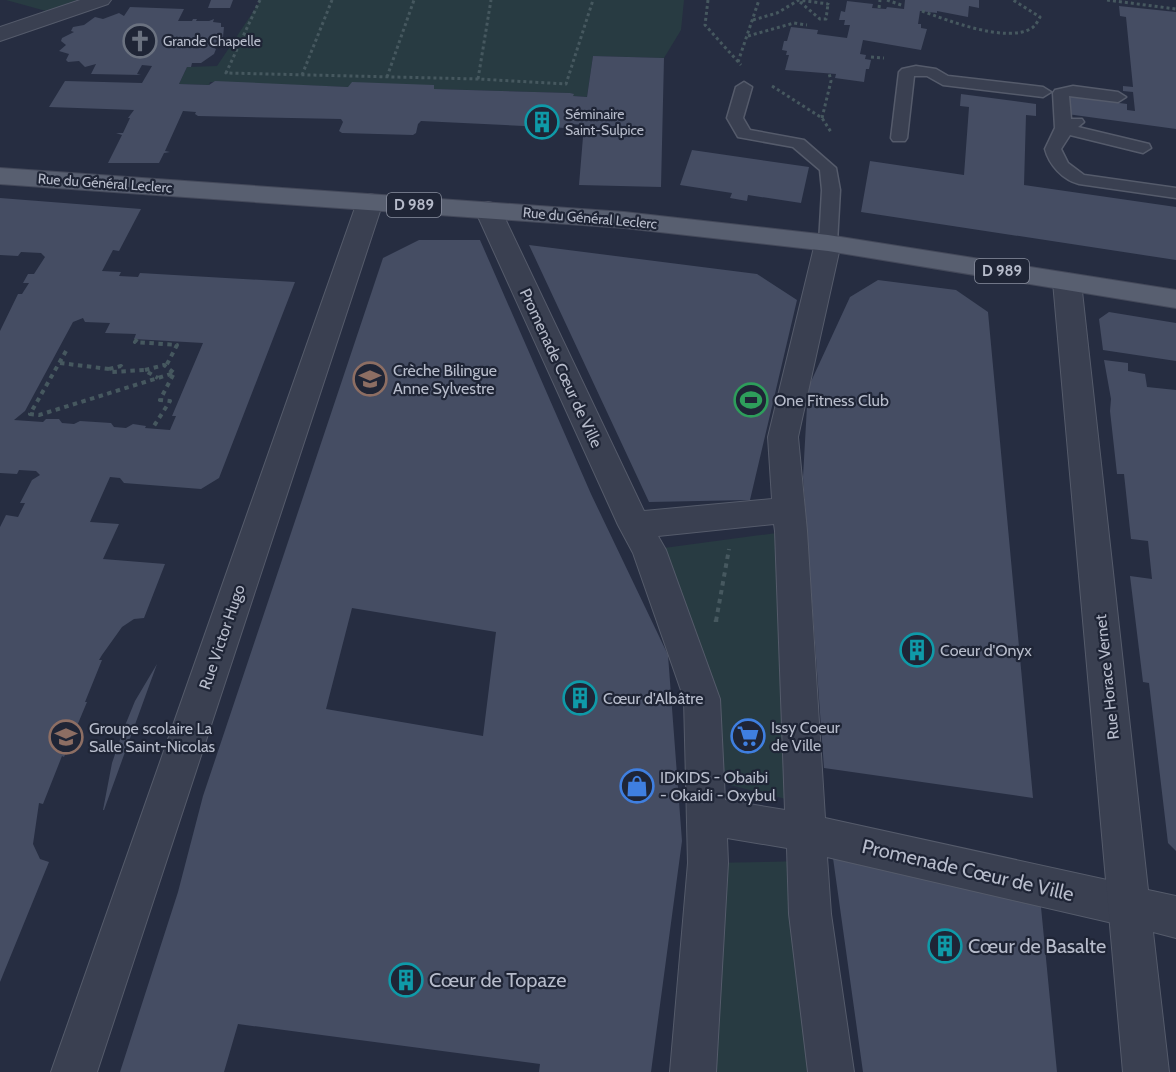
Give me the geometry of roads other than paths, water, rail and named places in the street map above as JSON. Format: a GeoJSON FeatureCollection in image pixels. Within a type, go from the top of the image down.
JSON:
{"type":"FeatureCollection","features":[{"type":"Feature","properties":{"kind":"main road","name":"Rue du Général Leclerc"},"geometry":{"type":"LineString","coordinates":[[0,176],[624,220],[828,243],[1176,299]]}},
{"type":"Feature","properties":{"kind":"street"},"geometry":{"type":"LineString","coordinates":[[0,34],[101,0]]}},
{"type":"Feature","properties":{"kind":"street","name":"Rue Victor Hugo"},"geometry":{"type":"LineString","coordinates":[[74,1072],[370,202]]}},
{"type":"Feature","properties":{"kind":"street","name":"Promenade Cœur de Ville"},"geometry":{"type":"LineString","coordinates":[[488,210],[634,525],[649,550],[702,699],[708,863],[693,1072]]}},
{"type":"Feature","properties":{"kind":"street"},"geometry":{"type":"LineString","coordinates":[[828,243],[783,438],[789,510],[810,914],[831,1072]]}},
{"type":"Feature","properties":{"kind":"street","name":"Rue Horace Vernet"},"geometry":{"type":"LineString","coordinates":[[1067,282],[1146,1072]]}},
{"type":"Feature","properties":{"kind":"street"},"geometry":{"type":"LineString","coordinates":[[634,525],[789,510]]}},
{"type":"Feature","properties":{"kind":"street","name":"Promenade Cœur de Ville"},"geometry":{"type":"LineString","coordinates":[[705,814],[807,833],[1176,917]]}},
{"type":"Feature","properties":{"kind":"lane"},"geometry":{"type":"LineString","coordinates":[[899,138],[907,72],[924,70],[939,75],[943,80],[1043,98],[1072,91],[1118,97]]}},
{"type":"Feature","properties":{"kind":"lane"},"geometry":{"type":"LineString","coordinates":[[744,87],[735,118],[744,134],[798,143],[828,168],[831,190],[828,243]]}},
{"type":"Feature","properties":{"kind":"lane"},"geometry":{"type":"LineString","coordinates":[[1061,93],[1063,128],[1053,149],[1054,158],[1070,174],[1079,179],[1176,193]]}},
{"type":"Feature","properties":{"kind":"lane"},"geometry":{"type":"LineString","coordinates":[[1063,128],[1141,142]]}},
{"type":"Feature","properties":{"kind":"place","name":"Grande Chapelle"},"geometry":{"type":"Point","coordinates":[140,41]}},
{"type":"Feature","properties":{"kind":"place","name":"Séminaire Saint-Sulpice"},"geometry":{"type":"Point","coordinates":[542,122]}},
{"type":"Feature","properties":{"kind":"place","name":"Crèche Bilingue Anne Sylvestre"},"geometry":{"type":"Point","coordinates":[370,379]}},
{"type":"Feature","properties":{"kind":"place","name":"One Fitness Club"},"geometry":{"type":"Point","coordinates":[751,400]}},
{"type":"Feature","properties":{"kind":"place","name":"Coeur d'Onyx"},"geometry":{"type":"Point","coordinates":[917,650]}},
{"type":"Feature","properties":{"kind":"place","name":"Cœur d'Albâtre"},"geometry":{"type":"Point","coordinates":[580,698]}},
{"type":"Feature","properties":{"kind":"place","name":"Issy Coeur de Ville"},"geometry":{"type":"Point","coordinates":[748,736]}},
{"type":"Feature","properties":{"kind":"place","name":"Groupe scolaire La Salle Saint-Nicolas"},"geometry":{"type":"Point","coordinates":[66,737]}},
{"type":"Feature","properties":{"kind":"place","name":"IDKIDS - Obaibi - Okaidi - Oxybul"},"geometry":{"type":"Point","coordinates":[637,786]}},
{"type":"Feature","properties":{"kind":"place","name":"Cœur de Basalte"},"geometry":{"type":"Point","coordinates":[945,946]}},
{"type":"Feature","properties":{"kind":"place","name":"Cœur de Topaze"},"geometry":{"type":"Point","coordinates":[406,980]}}]}
